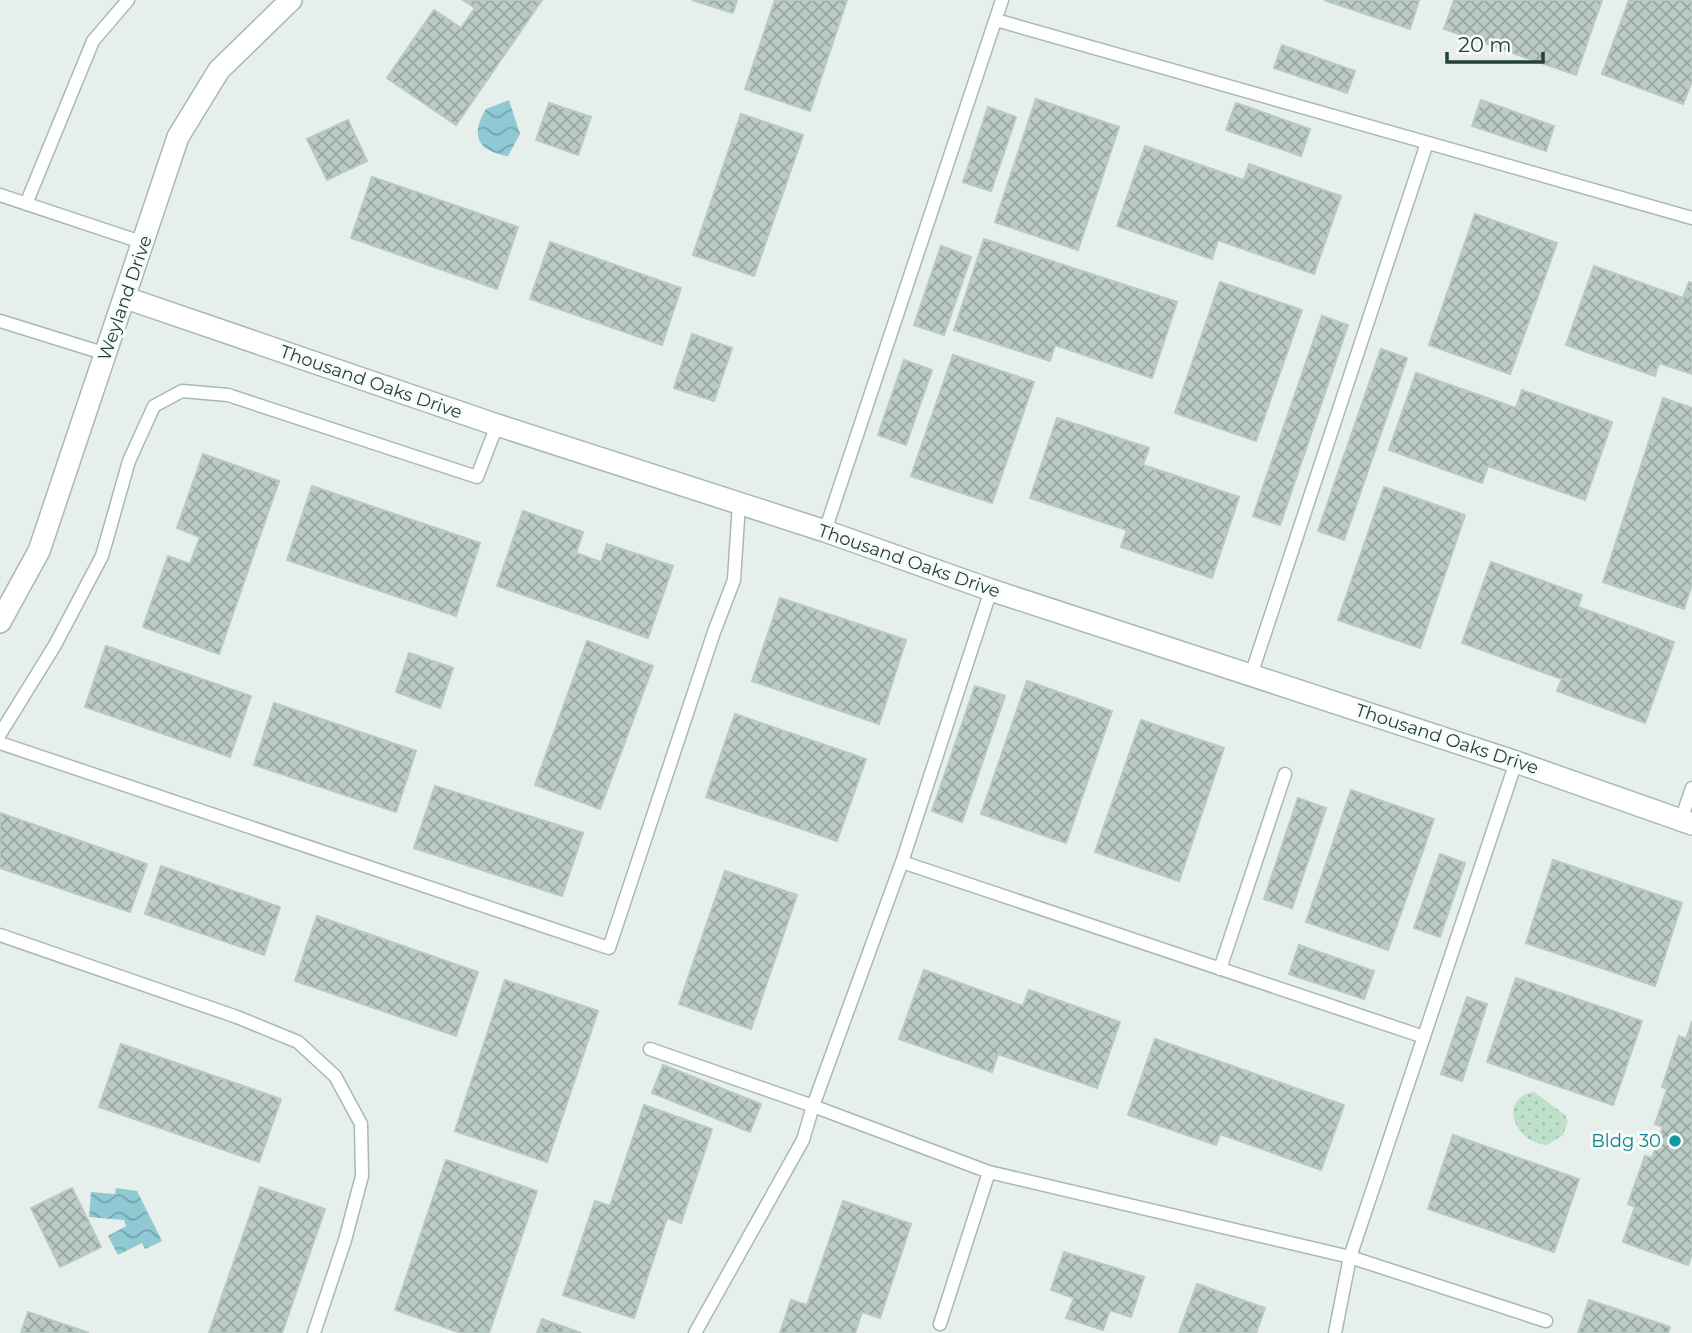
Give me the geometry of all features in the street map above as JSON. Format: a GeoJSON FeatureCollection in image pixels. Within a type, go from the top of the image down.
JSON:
{"type":"FeatureCollection","features":[{"type":"Feature","properties":{"kind":"street","name":"Weyland Drive"},"geometry":{"type":"LineString","coordinates":[[0,622],[39,551],[178,137],[219,70],[291,0]]}},
{"type":"Feature","properties":{"kind":"street","name":"Thousand Oaks Drive"},"geometry":{"type":"LineString","coordinates":[[126,298],[497,425],[825,531],[991,590],[1516,762],[1686,822]]}},
{"type":"Feature","properties":{"kind":"lane"},"geometry":{"type":"LineString","coordinates":[[26,204],[93,41],[128,0]]}},
{"type":"Feature","properties":{"kind":"lane"},"geometry":{"type":"LineString","coordinates":[[825,531],[1002,0]]}},
{"type":"Feature","properties":{"kind":"lane"},"geometry":{"type":"LineString","coordinates":[[996,20],[1692,218]]}},
{"type":"Feature","properties":{"kind":"lane"},"geometry":{"type":"LineString","coordinates":[[1251,675],[1427,143]]}},
{"type":"Feature","properties":{"kind":"lane"},"geometry":{"type":"LineString","coordinates":[[0,195],[144,243]]}},
{"type":"Feature","properties":{"kind":"lane"},"geometry":{"type":"LineString","coordinates":[[0,321],[106,354]]}},
{"type":"Feature","properties":{"kind":"lane"},"geometry":{"type":"LineString","coordinates":[[0,734],[55,645],[102,556],[129,461],[154,406],[182,391],[228,395],[477,477],[497,425]]}},
{"type":"Feature","properties":{"kind":"lane"},"geometry":{"type":"LineString","coordinates":[[0,743],[609,948],[714,632],[734,580],[740,504]]}},
{"type":"Feature","properties":{"kind":"lane"},"geometry":{"type":"LineString","coordinates":[[695,1333],[803,1140],[813,1105],[902,862],[991,590]]}},
{"type":"Feature","properties":{"kind":"lane"},"geometry":{"type":"LineString","coordinates":[[1335,1333],[1350,1257],[1516,762]]}},
{"type":"Feature","properties":{"kind":"lane"},"geometry":{"type":"LineString","coordinates":[[1220,969],[1285,774]]}},
{"type":"Feature","properties":{"kind":"lane"},"geometry":{"type":"LineString","coordinates":[[1686,822],[1692,788]]}},
{"type":"Feature","properties":{"kind":"lane"},"geometry":{"type":"LineString","coordinates":[[902,862],[1424,1037]]}},
{"type":"Feature","properties":{"kind":"lane"},"geometry":{"type":"LineString","coordinates":[[0,935],[237,1017],[298,1042],[335,1076],[361,1124],[362,1176],[345,1240],[314,1333]]}},
{"type":"Feature","properties":{"kind":"lane"},"geometry":{"type":"LineString","coordinates":[[650,1049],[813,1105],[989,1172],[1350,1257],[1546,1321]]}},
{"type":"Feature","properties":{"kind":"lane"},"geometry":{"type":"LineString","coordinates":[[940,1324],[989,1172]]}},
{"type":"Feature","properties":{"kind":"green space"},"geometry":{"type":"Polygon","coordinates":[[[1534,1092],[1565,1115],[1568,1121],[1563,1135],[1547,1145],[1525,1136],[1514,1120],[1516,1102],[1534,1092]]]}},
{"type":"Feature","properties":{"kind":"water"},"geometry":{"type":"Polygon","coordinates":[[[509,100],[520,134],[508,156],[484,146],[478,135],[478,127],[486,109],[509,100]]]}},
{"type":"Feature","properties":{"kind":"water"},"geometry":{"type":"Polygon","coordinates":[[[116,1188],[137,1191],[162,1241],[145,1249],[142,1243],[118,1255],[108,1236],[126,1226],[124,1220],[89,1217],[91,1192],[115,1194],[116,1188]]]}},
{"type":"Feature","properties":{"kind":"building"},"geometry":{"type":"Polygon","coordinates":[[[463,0],[542,0],[456,125],[387,78],[434,10],[461,28],[475,8],[463,0]]]}},
{"type":"Feature","properties":{"kind":"building"},"geometry":{"type":"Polygon","coordinates":[[[692,0],[737,0],[733,13],[692,0]]]}},
{"type":"Feature","properties":{"kind":"building"},"geometry":{"type":"Polygon","coordinates":[[[775,0],[847,0],[810,111],[745,89],[775,0]]]}},
{"type":"Feature","properties":{"kind":"building"},"geometry":{"type":"Polygon","coordinates":[[[1324,0],[1419,0],[1410,29],[1324,0]]]}},
{"type":"Feature","properties":{"kind":"building"},"geometry":{"type":"Polygon","coordinates":[[[1454,0],[1602,0],[1576,75],[1444,29],[1454,0]]]}},
{"type":"Feature","properties":{"kind":"building"},"geometry":{"type":"Polygon","coordinates":[[[1629,0],[1692,0],[1692,81],[1683,104],[1602,74],[1629,0]]]}},
{"type":"Feature","properties":{"kind":"building"},"geometry":{"type":"Polygon","coordinates":[[[1282,45],[1355,71],[1347,93],[1274,68],[1282,45]]]}},
{"type":"Feature","properties":{"kind":"building"},"geometry":{"type":"Polygon","coordinates":[[[1036,99],[1119,127],[1078,250],[995,222],[1036,99]]]}},
{"type":"Feature","properties":{"kind":"building"},"geometry":{"type":"Polygon","coordinates":[[[1481,100],[1554,126],[1546,151],[1472,126],[1481,100]]]}},
{"type":"Feature","properties":{"kind":"building"},"geometry":{"type":"Polygon","coordinates":[[[549,103],[591,117],[578,155],[536,140],[549,103]]]}},
{"type":"Feature","properties":{"kind":"building"},"geometry":{"type":"Polygon","coordinates":[[[1236,103],[1310,129],[1301,156],[1226,130],[1236,103]]]}},
{"type":"Feature","properties":{"kind":"building"},"geometry":{"type":"Polygon","coordinates":[[[988,107],[1016,117],[991,191],[963,182],[988,107]]]}},
{"type":"Feature","properties":{"kind":"building"},"geometry":{"type":"Polygon","coordinates":[[[741,114],[803,135],[754,276],[693,255],[741,114]]]}},
{"type":"Feature","properties":{"kind":"building"},"geometry":{"type":"Polygon","coordinates":[[[348,120],[367,161],[327,180],[307,139],[348,120]]]}},
{"type":"Feature","properties":{"kind":"building"},"geometry":{"type":"Polygon","coordinates":[[[1145,146],[1244,180],[1249,164],[1341,196],[1314,274],[1218,240],[1212,259],[1117,226],[1145,146]]]}},
{"type":"Feature","properties":{"kind":"building"},"geometry":{"type":"Polygon","coordinates":[[[372,177],[518,227],[497,289],[351,238],[372,177]]]}},
{"type":"Feature","properties":{"kind":"building"},"geometry":{"type":"Polygon","coordinates":[[[1475,214],[1557,243],[1510,374],[1429,345],[1475,214]]]}},
{"type":"Feature","properties":{"kind":"building"},"geometry":{"type":"Polygon","coordinates":[[[984,239],[1177,302],[1152,378],[1055,345],[1050,361],[954,330],[984,239]]]}},
{"type":"Feature","properties":{"kind":"building"},"geometry":{"type":"Polygon","coordinates":[[[550,242],[681,288],[662,345],[530,299],[550,242]]]}},
{"type":"Feature","properties":{"kind":"building"},"geometry":{"type":"Polygon","coordinates":[[[941,246],[971,257],[944,335],[914,325],[941,246]]]}},
{"type":"Feature","properties":{"kind":"building"},"geometry":{"type":"Polygon","coordinates":[[[1594,266],[1683,298],[1689,282],[1692,283],[1692,374],[1659,363],[1655,376],[1566,345],[1594,266]]]}},
{"type":"Feature","properties":{"kind":"building"},"geometry":{"type":"Polygon","coordinates":[[[1220,282],[1302,310],[1256,441],[1175,413],[1220,282]]]}},
{"type":"Feature","properties":{"kind":"building"},"geometry":{"type":"Polygon","coordinates":[[[1322,316],[1348,325],[1280,525],[1253,516],[1322,316]]]}},
{"type":"Feature","properties":{"kind":"building"},"geometry":{"type":"Polygon","coordinates":[[[692,334],[732,348],[714,401],[674,388],[692,334]]]}},
{"type":"Feature","properties":{"kind":"building"},"geometry":{"type":"Polygon","coordinates":[[[1381,349],[1407,358],[1344,540],[1318,531],[1381,349]]]}},
{"type":"Feature","properties":{"kind":"building"},"geometry":{"type":"Polygon","coordinates":[[[953,355],[1034,382],[992,503],[911,476],[953,355]]]}},
{"type":"Feature","properties":{"kind":"building"},"geometry":{"type":"Polygon","coordinates":[[[904,360],[932,370],[906,445],[878,435],[904,360]]]}},
{"type":"Feature","properties":{"kind":"building"},"geometry":{"type":"Polygon","coordinates":[[[1416,373],[1516,408],[1522,390],[1612,422],[1585,500],[1488,466],[1482,483],[1389,450],[1416,373]]]}},
{"type":"Feature","properties":{"kind":"building"},"geometry":{"type":"Polygon","coordinates":[[[1663,398],[1692,408],[1692,584],[1684,609],[1603,582],[1663,398]]]}},
{"type":"Feature","properties":{"kind":"building"},"geometry":{"type":"Polygon","coordinates":[[[1057,418],[1149,448],[1143,465],[1239,497],[1212,578],[1121,547],[1127,530],[1030,498],[1057,418]]]}},
{"type":"Feature","properties":{"kind":"building"},"geometry":{"type":"Polygon","coordinates":[[[203,454],[279,481],[219,654],[143,627],[168,556],[190,564],[200,537],[177,528],[203,454]]]}},
{"type":"Feature","properties":{"kind":"building"},"geometry":{"type":"Polygon","coordinates":[[[312,486],[480,543],[456,616],[287,560],[312,486]]]}},
{"type":"Feature","properties":{"kind":"building"},"geometry":{"type":"Polygon","coordinates":[[[1384,487],[1465,515],[1420,648],[1338,620],[1384,487]]]}},
{"type":"Feature","properties":{"kind":"building"},"geometry":{"type":"Polygon","coordinates":[[[523,511],[583,532],[576,553],[601,562],[607,544],[673,566],[648,638],[497,586],[523,511]]]}},
{"type":"Feature","properties":{"kind":"building"},"geometry":{"type":"Polygon","coordinates":[[[1491,562],[1582,595],[1578,607],[1674,642],[1645,723],[1557,691],[1562,679],[1462,643],[1491,562]]]}},
{"type":"Feature","properties":{"kind":"building"},"geometry":{"type":"Polygon","coordinates":[[[780,598],[906,640],[879,724],[752,681],[780,598]]]}},
{"type":"Feature","properties":{"kind":"building"},"geometry":{"type":"Polygon","coordinates":[[[587,641],[653,666],[600,809],[535,785],[587,641]]]}},
{"type":"Feature","properties":{"kind":"building"},"geometry":{"type":"Polygon","coordinates":[[[106,646],[251,696],[230,757],[85,707],[106,646]]]}},
{"type":"Feature","properties":{"kind":"building"},"geometry":{"type":"Polygon","coordinates":[[[409,653],[453,668],[440,708],[396,692],[409,653]]]}},
{"type":"Feature","properties":{"kind":"building"},"geometry":{"type":"Polygon","coordinates":[[[1027,681],[1112,711],[1066,843],[981,814],[1027,681]]]}},
{"type":"Feature","properties":{"kind":"building"},"geometry":{"type":"Polygon","coordinates":[[[975,686],[1005,696],[962,822],[932,811],[975,686]]]}},
{"type":"Feature","properties":{"kind":"building"},"geometry":{"type":"Polygon","coordinates":[[[274,703],[416,751],[396,812],[254,765],[274,703]]]}},
{"type":"Feature","properties":{"kind":"building"},"geometry":{"type":"Polygon","coordinates":[[[735,714],[866,759],[837,841],[706,797],[735,714]]]}},
{"type":"Feature","properties":{"kind":"building"},"geometry":{"type":"Polygon","coordinates":[[[1141,720],[1224,748],[1179,881],[1095,852],[1141,720]]]}},
{"type":"Feature","properties":{"kind":"building"},"geometry":{"type":"Polygon","coordinates":[[[435,786],[583,833],[562,896],[414,848],[435,786]]]}},
{"type":"Feature","properties":{"kind":"building"},"geometry":{"type":"Polygon","coordinates":[[[1351,790],[1434,819],[1388,950],[1306,922],[1351,790]]]}},
{"type":"Feature","properties":{"kind":"building"},"geometry":{"type":"Polygon","coordinates":[[[1298,798],[1326,808],[1292,908],[1264,899],[1298,798]]]}},
{"type":"Feature","properties":{"kind":"building"},"geometry":{"type":"Polygon","coordinates":[[[0,813],[147,864],[130,912],[0,868],[0,813]]]}},
{"type":"Feature","properties":{"kind":"building"},"geometry":{"type":"Polygon","coordinates":[[[1440,854],[1465,863],[1440,937],[1414,928],[1440,854]]]}},
{"type":"Feature","properties":{"kind":"building"},"geometry":{"type":"Polygon","coordinates":[[[1553,860],[1682,903],[1655,986],[1526,943],[1553,860]]]}},
{"type":"Feature","properties":{"kind":"building"},"geometry":{"type":"Polygon","coordinates":[[[161,866],[280,907],[264,955],[145,914],[161,866]]]}},
{"type":"Feature","properties":{"kind":"building"},"geometry":{"type":"Polygon","coordinates":[[[725,871],[797,895],[751,1029],[679,1004],[725,871]]]}},
{"type":"Feature","properties":{"kind":"building"},"geometry":{"type":"Polygon","coordinates":[[[317,916],[478,972],[456,1036],[295,981],[317,916]]]}},
{"type":"Feature","properties":{"kind":"building"},"geometry":{"type":"Polygon","coordinates":[[[1299,945],[1374,971],[1364,999],[1289,974],[1299,945]]]}},
{"type":"Feature","properties":{"kind":"building"},"geometry":{"type":"Polygon","coordinates":[[[924,970],[1023,1006],[1029,990],[1120,1022],[1097,1088],[998,1054],[992,1072],[899,1039],[924,970]]]}},
{"type":"Feature","properties":{"kind":"building"},"geometry":{"type":"Polygon","coordinates":[[[1516,978],[1642,1021],[1613,1105],[1487,1062],[1516,978]]]}},
{"type":"Feature","properties":{"kind":"building"},"geometry":{"type":"Polygon","coordinates":[[[505,980],[598,1011],[547,1162],[455,1131],[505,980]]]}},
{"type":"Feature","properties":{"kind":"building"},"geometry":{"type":"Polygon","coordinates":[[[1467,997],[1487,1004],[1462,1081],[1441,1074],[1467,997]]]}},
{"type":"Feature","properties":{"kind":"building","name":"Bldg 30"},"geometry":{"type":"Polygon","coordinates":[[[1692,1021],[1692,1254],[1688,1265],[1623,1242],[1635,1207],[1628,1204],[1645,1156],[1652,1158],[1663,1127],[1655,1124],[1667,1089],[1662,1087],[1679,1036],[1686,1039],[1692,1021]]]}},
{"type":"Feature","properties":{"kind":"building"},"geometry":{"type":"Polygon","coordinates":[[[1155,1039],[1344,1105],[1321,1170],[1220,1134],[1216,1145],[1128,1115],[1155,1039]]]}},
{"type":"Feature","properties":{"kind":"building"},"geometry":{"type":"Polygon","coordinates":[[[121,1044],[281,1099],[259,1162],[99,1107],[121,1044]]]}},
{"type":"Feature","properties":{"kind":"building"},"geometry":{"type":"Polygon","coordinates":[[[663,1065],[761,1104],[750,1132],[652,1093],[663,1065]]]}},
{"type":"Feature","properties":{"kind":"building"},"geometry":{"type":"Polygon","coordinates":[[[644,1105],[712,1129],[681,1223],[667,1218],[634,1318],[563,1295],[595,1201],[610,1206],[644,1105]]]}},
{"type":"Feature","properties":{"kind":"building"},"geometry":{"type":"Polygon","coordinates":[[[1453,1135],[1579,1179],[1554,1252],[1428,1209],[1453,1135]]]}},
{"type":"Feature","properties":{"kind":"building"},"geometry":{"type":"Polygon","coordinates":[[[446,1160],[537,1191],[489,1333],[461,1333],[395,1310],[446,1160]]]}},
{"type":"Feature","properties":{"kind":"building"},"geometry":{"type":"Polygon","coordinates":[[[260,1187],[325,1209],[282,1333],[209,1333],[260,1187]]]}},
{"type":"Feature","properties":{"kind":"building"},"geometry":{"type":"Polygon","coordinates":[[[72,1188],[101,1247],[60,1267],[31,1208],[72,1188]]]}},
{"type":"Feature","properties":{"kind":"building"},"geometry":{"type":"Polygon","coordinates":[[[843,1201],[911,1224],[880,1318],[862,1312],[855,1333],[780,1333],[791,1300],[807,1305],[843,1201]]]}},
{"type":"Feature","properties":{"kind":"building"},"geometry":{"type":"Polygon","coordinates":[[[1064,1252],[1144,1277],[1131,1317],[1110,1310],[1103,1330],[1066,1318],[1074,1298],[1051,1290],[1064,1252]]]}},
{"type":"Feature","properties":{"kind":"building"},"geometry":{"type":"Polygon","coordinates":[[[1197,1284],[1265,1308],[1256,1333],[1179,1333],[1197,1284]]]}},
{"type":"Feature","properties":{"kind":"building"},"geometry":{"type":"Polygon","coordinates":[[[1589,1300],[1670,1327],[1668,1333],[1578,1333],[1589,1300]]]}},
{"type":"Feature","properties":{"kind":"building"},"geometry":{"type":"Polygon","coordinates":[[[28,1312],[89,1333],[21,1333],[28,1312]]]}},
{"type":"Feature","properties":{"kind":"building"},"geometry":{"type":"Polygon","coordinates":[[[542,1319],[581,1333],[537,1333],[542,1319]]]}},
{"type":"Feature","properties":{"kind":"place","name":"Bldg 30"},"geometry":{"type":"Point","coordinates":[1675,1141]}}]}
